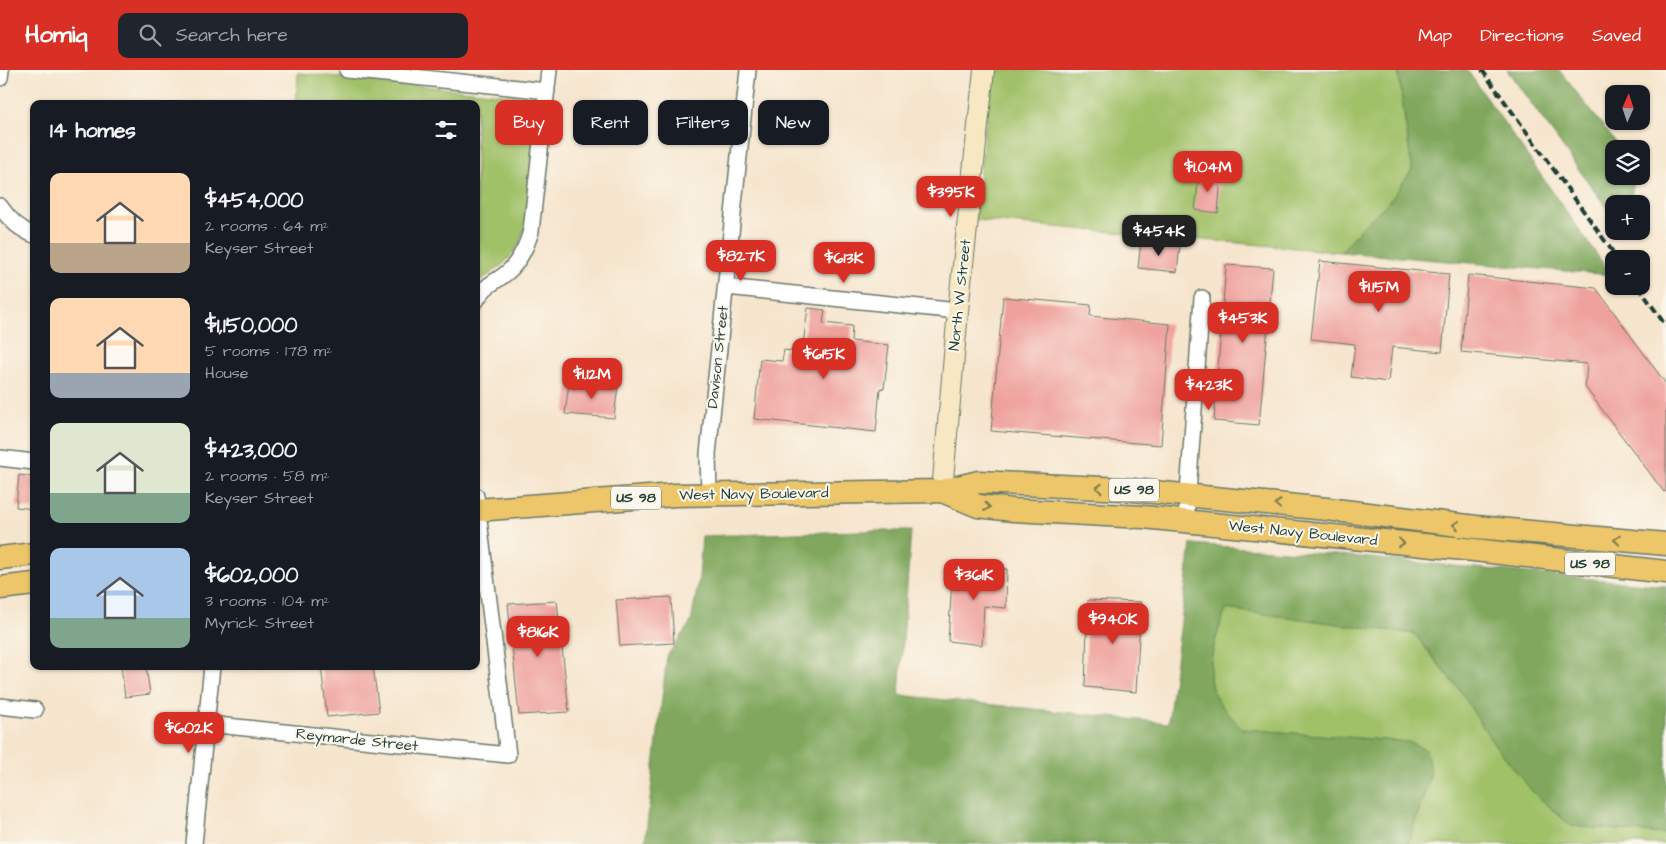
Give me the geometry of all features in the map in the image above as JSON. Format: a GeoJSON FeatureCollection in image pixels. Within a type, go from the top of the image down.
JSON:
{"type":"FeatureCollection","features":[{"type":"Feature","properties":{"kind":"main road","name":"North W Street"},"geometry":{"type":"LineString","coordinates":[[942,490],[958,311],[984,70]]}},
{"type":"Feature","properties":{"kind":"main road","name":"West Navy Boulevard"},"geometry":{"type":"LineString","coordinates":[[480,507],[710,495],[942,490],[979,482],[1114,488],[1327,509],[1476,527],[1666,544]]}},
{"type":"Feature","properties":{"kind":"main road","name":"West Navy Boulevard"},"geometry":{"type":"LineString","coordinates":[[942,490],[978,506],[1017,511],[1076,512],[1186,521],[1474,550],[1666,572]]}},
{"type":"Feature","properties":{"kind":"main road"},"geometry":{"type":"LineString","coordinates":[[0,558],[30,554]]}},
{"type":"Feature","properties":{"kind":"main road"},"geometry":{"type":"LineString","coordinates":[[0,588],[30,584]]}},
{"type":"Feature","properties":{"kind":"street"},"geometry":{"type":"LineString","coordinates":[[0,78],[1,70]]}},
{"type":"Feature","properties":{"kind":"street"},"geometry":{"type":"LineString","coordinates":[[347,70],[547,91]]}},
{"type":"Feature","properties":{"kind":"street"},"geometry":{"type":"LineString","coordinates":[[480,292],[510,270],[527,245],[532,231],[549,70]]}},
{"type":"Feature","properties":{"kind":"street","name":"Davison Street"},"geometry":{"type":"LineString","coordinates":[[710,495],[708,454],[748,70]]}},
{"type":"Feature","properties":{"kind":"street"},"geometry":{"type":"LineString","coordinates":[[3,211],[24,231],[30,234]]}},
{"type":"Feature","properties":{"kind":"street"},"geometry":{"type":"LineString","coordinates":[[726,287],[958,311]]}},
{"type":"Feature","properties":{"kind":"street"},"geometry":{"type":"LineString","coordinates":[[1186,521],[1202,298]]}},
{"type":"Feature","properties":{"kind":"street"},"geometry":{"type":"LineString","coordinates":[[0,458],[30,462]]}},
{"type":"Feature","properties":{"kind":"street","name":"Reymarde Street"},"geometry":{"type":"LineString","coordinates":[[207,724],[508,755],[480,538]]}},
{"type":"Feature","properties":{"kind":"street"},"geometry":{"type":"LineString","coordinates":[[194,844],[212,670]]}},
{"type":"Feature","properties":{"kind":"street"},"geometry":{"type":"LineString","coordinates":[[0,706],[34,710]]}},
{"type":"Feature","properties":{"kind":"green space"},"geometry":{"type":"Polygon","coordinates":[[[991,70],[1398,70],[1412,170],[1390,201],[1362,227],[1341,252],[975,220],[991,70]]]}},
{"type":"Feature","properties":{"kind":"green space"},"geometry":{"type":"Polygon","coordinates":[[[1398,70],[1467,70],[1605,266],[1605,274],[1341,252],[1362,227],[1390,201],[1412,170],[1398,70]]]}},
{"type":"Feature","properties":{"kind":"green space"},"geometry":{"type":"Polygon","coordinates":[[[1507,70],[1559,70],[1614,140],[1605,140],[1605,185],[1633,185],[1631,195],[1605,195],[1605,206],[1507,70]]]}},
{"type":"Feature","properties":{"kind":"green space"},"geometry":{"type":"Polygon","coordinates":[[[298,73],[539,98],[539,100],[495,100],[495,145],[534,145],[524,229],[521,239],[508,260],[480,281],[480,100],[296,100],[298,73]]]}},
{"type":"Feature","properties":{"kind":"green space"},"geometry":{"type":"Polygon","coordinates":[[[911,531],[899,695],[1168,723],[1191,544],[1338,555],[1666,586],[1666,834],[1571,826],[1532,791],[1491,740],[1459,689],[1415,634],[1226,609],[1212,652],[1210,664],[1211,687],[1215,696],[1242,729],[1409,742],[1426,750],[1431,773],[1408,844],[675,844],[645,842],[667,656],[691,622],[699,578],[702,536],[911,531]]]}},
{"type":"Feature","properties":{"kind":"green space"},"geometry":{"type":"Polygon","coordinates":[[[1226,609],[1415,634],[1571,826],[1666,834],[1666,844],[1408,844],[1431,773],[1409,742],[1242,729],[1215,696],[1211,686],[1210,676],[1213,652],[1226,609]]]}},
{"type":"Feature","properties":{"kind":"building"},"geometry":{"type":"Polygon","coordinates":[[[1199,174],[1221,176],[1218,213],[1195,210],[1199,174]]]}},
{"type":"Feature","properties":{"kind":"building"},"geometry":{"type":"Polygon","coordinates":[[[1141,241],[1180,246],[1177,272],[1138,268],[1141,241]]]}},
{"type":"Feature","properties":{"kind":"building"},"geometry":{"type":"Polygon","coordinates":[[[1320,261],[1449,274],[1442,352],[1392,347],[1388,382],[1351,377],[1355,344],[1311,339],[1320,261]]]}},
{"type":"Feature","properties":{"kind":"building"},"geometry":{"type":"Polygon","coordinates":[[[1226,265],[1273,268],[1259,425],[1214,421],[1226,265]]]}},
{"type":"Feature","properties":{"kind":"building"},"geometry":{"type":"Polygon","coordinates":[[[1468,275],[1596,288],[1666,384],[1666,491],[1664,492],[1585,387],[1587,364],[1461,352],[1468,275]]]}},
{"type":"Feature","properties":{"kind":"building"},"geometry":{"type":"Polygon","coordinates":[[[1003,297],[1091,305],[1090,316],[1170,324],[1161,445],[991,431],[1003,297]]]}},
{"type":"Feature","properties":{"kind":"building"},"geometry":{"type":"Polygon","coordinates":[[[808,308],[825,310],[823,323],[852,326],[851,341],[889,345],[884,389],[880,388],[876,432],[754,419],[760,359],[782,361],[784,350],[802,352],[808,308]]]}},
{"type":"Feature","properties":{"kind":"building"},"geometry":{"type":"Polygon","coordinates":[[[569,382],[618,386],[614,418],[565,414],[569,382]]]}},
{"type":"Feature","properties":{"kind":"building"},"geometry":{"type":"Polygon","coordinates":[[[19,475],[30,476],[30,509],[16,507],[19,475]]]}},
{"type":"Feature","properties":{"kind":"building"},"geometry":{"type":"Polygon","coordinates":[[[953,565],[1007,569],[1006,608],[984,606],[982,645],[948,641],[953,565]]]}},
{"type":"Feature","properties":{"kind":"building"},"geometry":{"type":"Polygon","coordinates":[[[671,597],[674,643],[620,646],[616,600],[671,597]]]}},
{"type":"Feature","properties":{"kind":"building"},"geometry":{"type":"Polygon","coordinates":[[[1088,600],[1141,602],[1136,692],[1085,687],[1088,600]]]}},
{"type":"Feature","properties":{"kind":"building"},"geometry":{"type":"Polygon","coordinates":[[[557,601],[569,712],[519,715],[508,604],[557,601]]]}},
{"type":"Feature","properties":{"kind":"building"},"geometry":{"type":"Polygon","coordinates":[[[122,670],[147,670],[150,694],[125,697],[122,670]]]}},
{"type":"Feature","properties":{"kind":"building"},"geometry":{"type":"Polygon","coordinates":[[[321,670],[374,670],[379,712],[327,717],[321,670]]]}},
{"type":"Feature","properties":{"kind":"railway"},"geometry":{"type":"LineString","coordinates":[[1482,70],[1612,250]]}},
{"type":"Feature","properties":{"kind":"railway"},"geometry":{"type":"LineString","coordinates":[[1644,295],[1666,326]]}}]}
